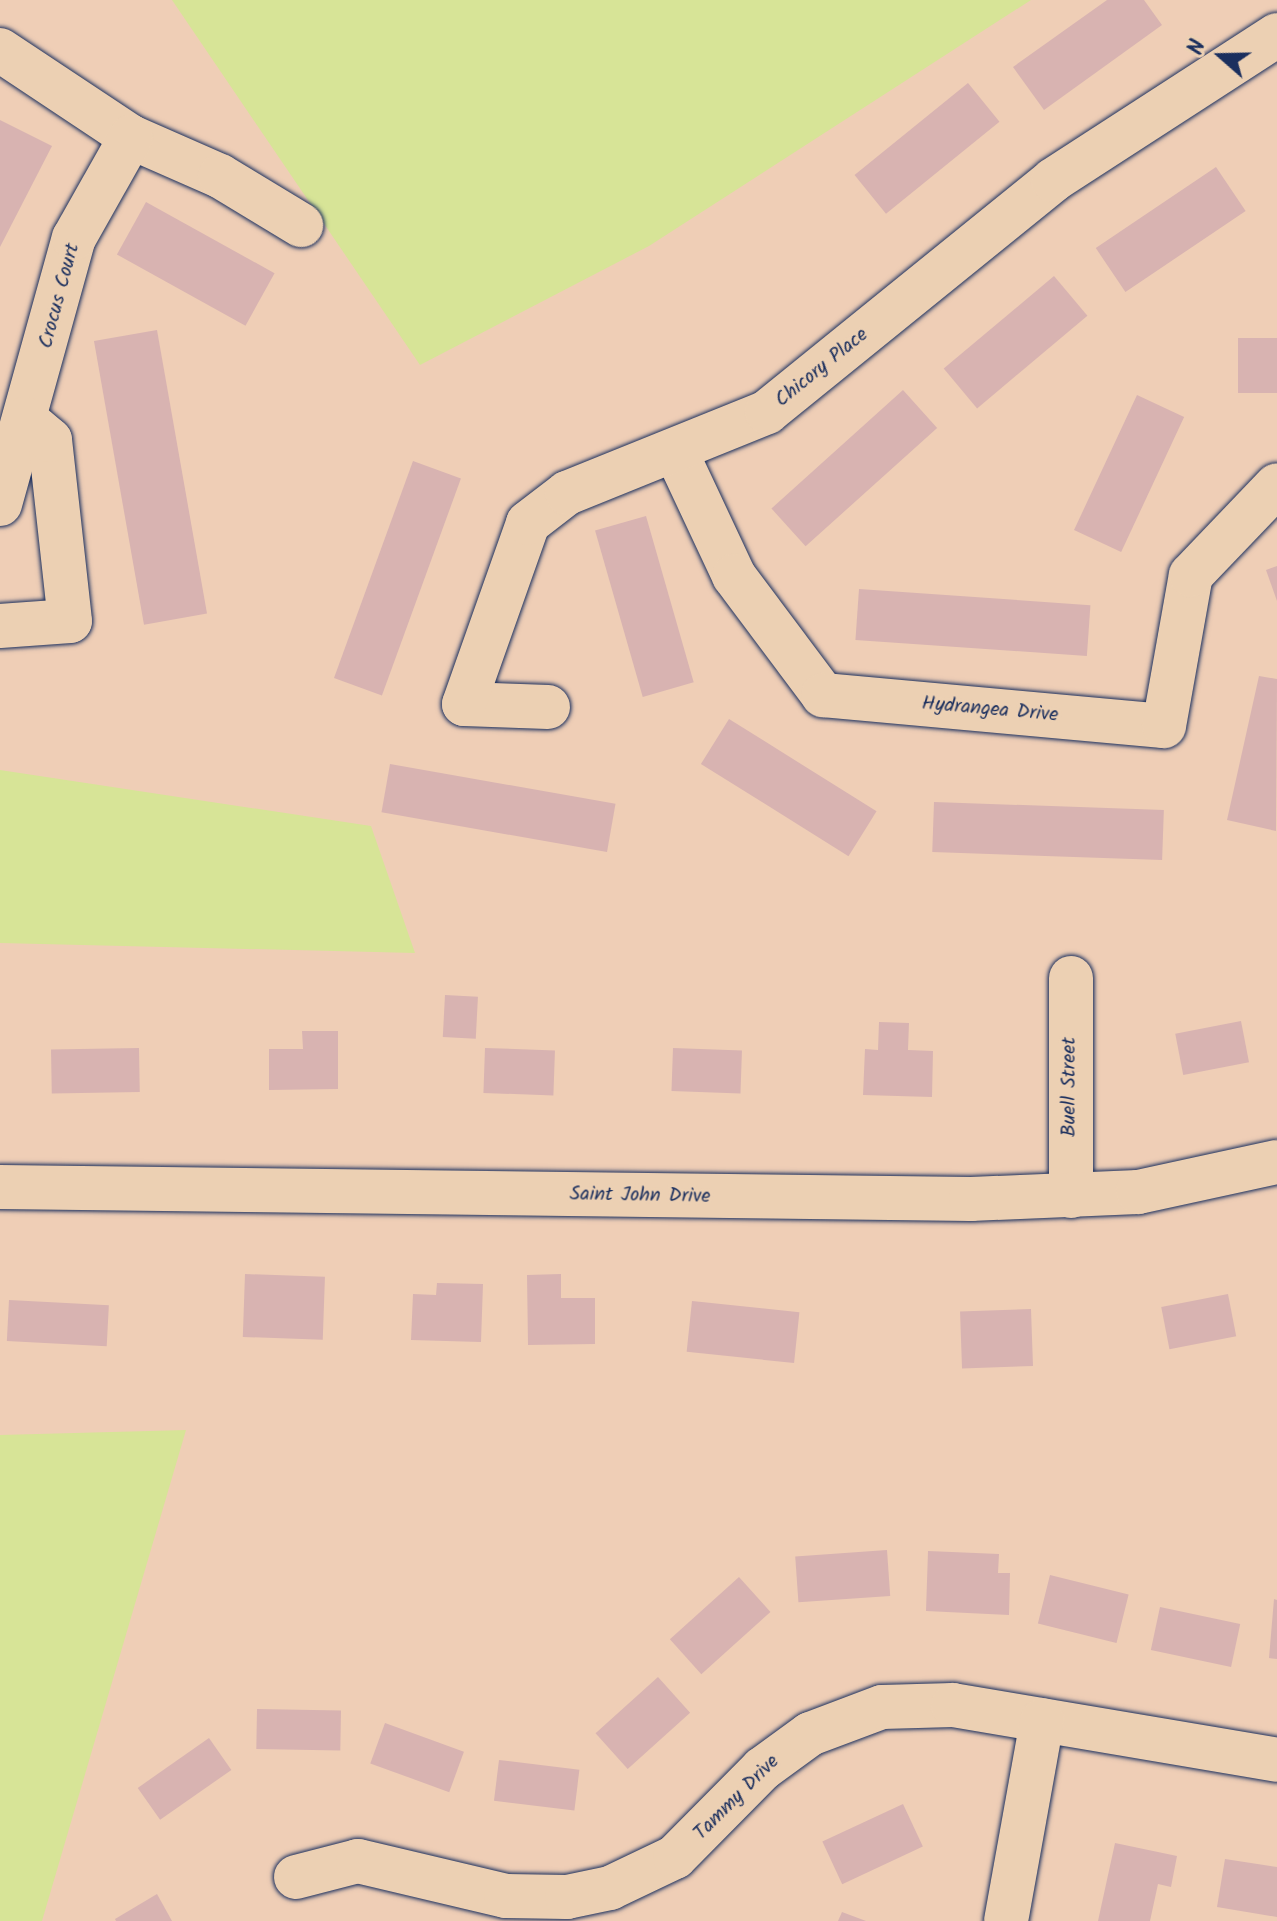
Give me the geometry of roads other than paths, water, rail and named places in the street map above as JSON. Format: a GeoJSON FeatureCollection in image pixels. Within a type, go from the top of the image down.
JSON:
{"type":"FeatureCollection","features":[{"type":"Feature","properties":{"kind":"street","name":"Chicory Place"},"geometry":{"type":"LineString","coordinates":[[548,707],[464,704],[528,523],[567,493],[676,452],[767,412],[1053,180],[1277,35]]}},
{"type":"Feature","properties":{"kind":"street"},"geometry":{"type":"LineString","coordinates":[[0,50],[131,137],[220,176],[301,225]]}},
{"type":"Feature","properties":{"kind":"street","name":"Crocus Court"},"geometry":{"type":"LineString","coordinates":[[0,504],[74,238],[131,137]]}},
{"type":"Feature","properties":{"kind":"street"},"geometry":{"type":"LineString","coordinates":[[0,626],[70,621],[50,440],[25,419]]}},
{"type":"Feature","properties":{"kind":"street","name":"Hydrangea Drive"},"geometry":{"type":"LineString","coordinates":[[676,452],[734,576],[823,695],[1164,726],[1191,575],[1277,485]]}},
{"type":"Feature","properties":{"kind":"street","name":"Buell Street"},"geometry":{"type":"LineString","coordinates":[[1071,978],[1071,1196]]}},
{"type":"Feature","properties":{"kind":"street","name":"Saint John Drive"},"geometry":{"type":"LineString","coordinates":[[0,1187],[1071,1196],[1188,1184],[1277,1162]]}},
{"type":"Feature","properties":{"kind":"street","name":"Tammy Drive"},"geometry":{"type":"LineString","coordinates":[[296,1877],[358,1861],[506,1896],[567,1897],[610,1888],[675,1857],[778,1756],[844,1718],[925,1703],[1277,1760]]}},
{"type":"Feature","properties":{"kind":"street"},"geometry":{"type":"LineString","coordinates":[[1006,1921],[1042,1720]]}}]}
